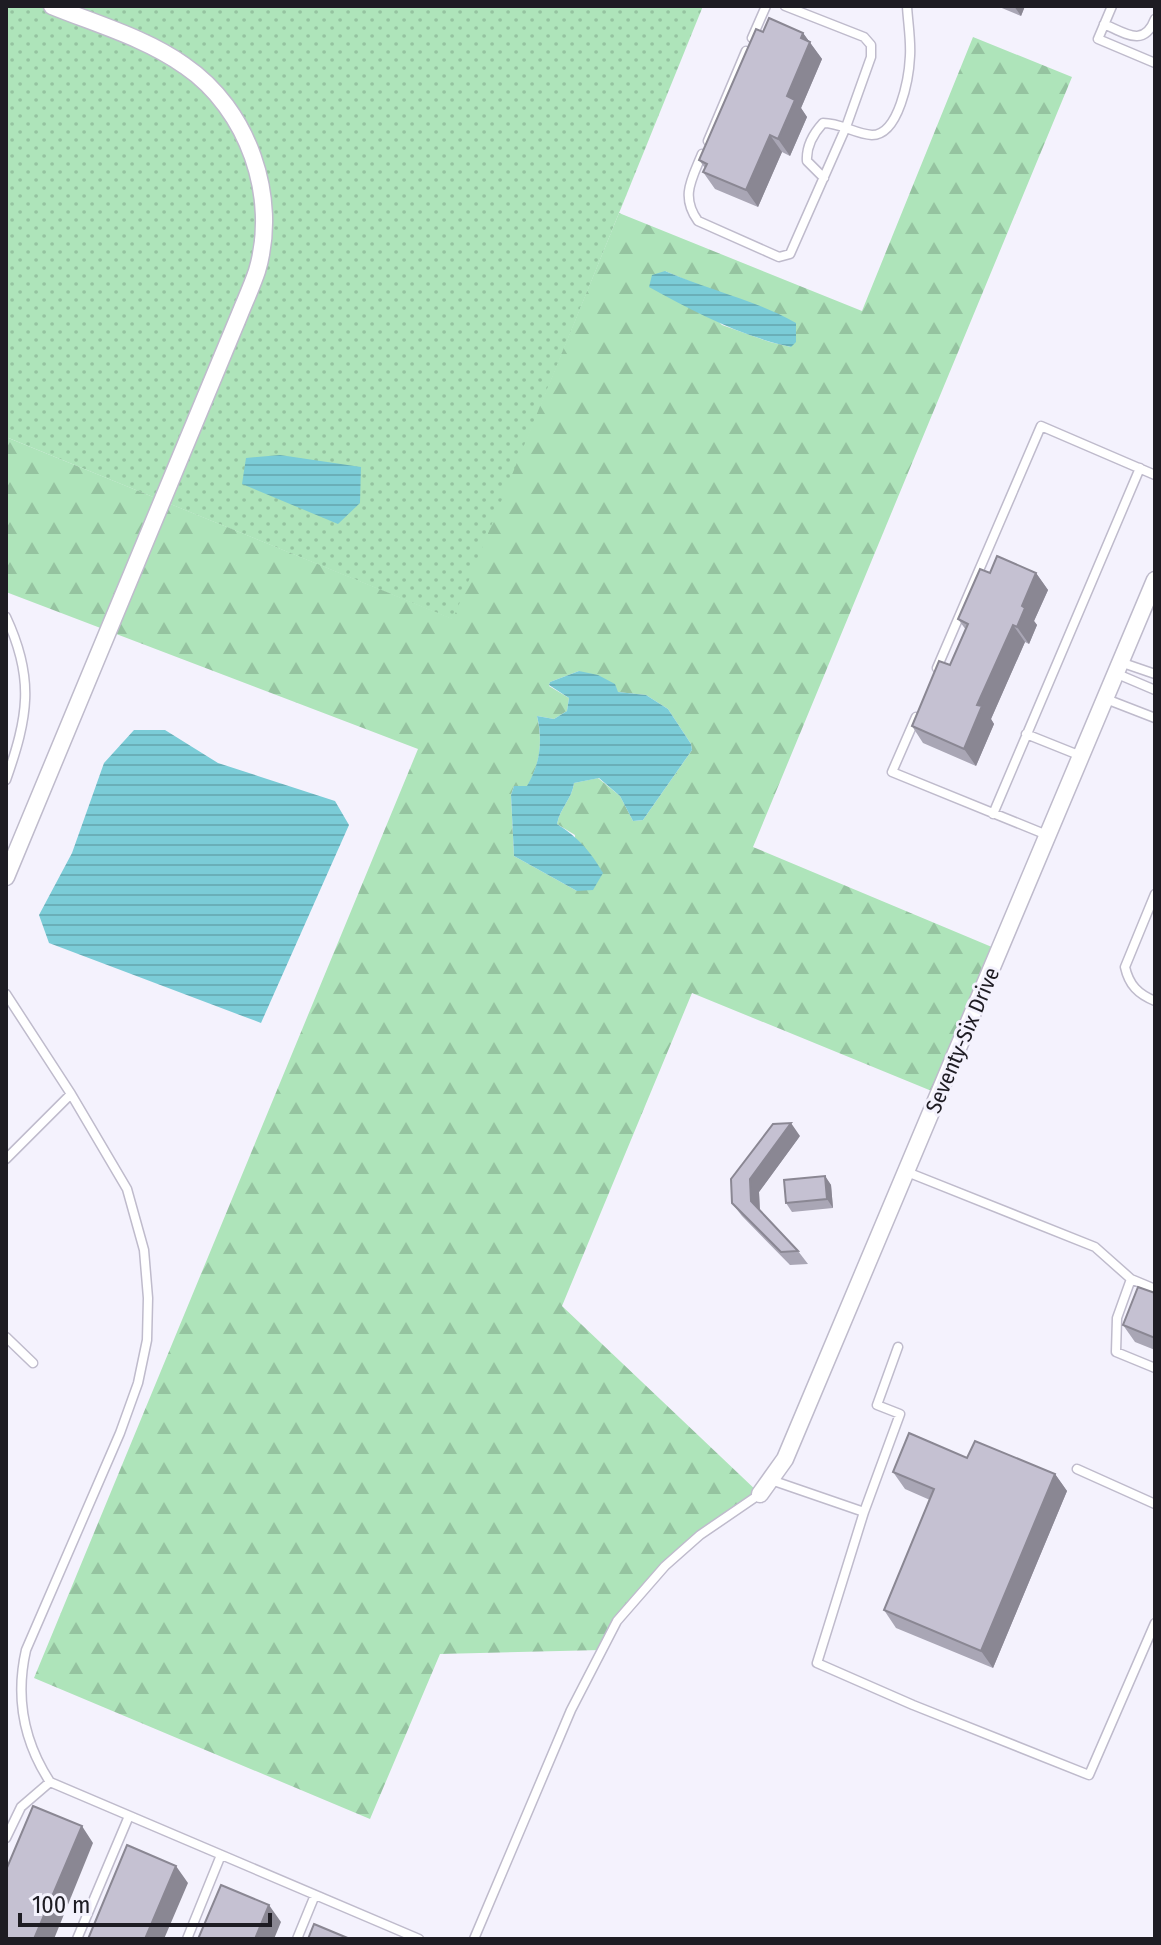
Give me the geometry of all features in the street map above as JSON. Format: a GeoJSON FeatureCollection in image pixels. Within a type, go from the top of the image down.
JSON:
{"type":"FeatureCollection","features":[{"type":"Feature","properties":{"kind":"street"},"geometry":{"type":"LineString","coordinates":[[6,877],[239,316],[257,269],[263,227],[261,190],[254,159],[236,120],[209,87],[187,66],[159,50],[52,6]]}},
{"type":"Feature","properties":{"kind":"street","name":"Seventy-Six Drive"},"geometry":{"type":"LineString","coordinates":[[765,1487],[785,1459],[1155,580]]}},
{"type":"Feature","properties":{"kind":"lane"},"geometry":{"type":"LineString","coordinates":[[766,6],[688,189],[690,210],[698,221],[779,257],[790,254],[846,127],[871,57],[871,45],[864,37],[785,6]]}},
{"type":"Feature","properties":{"kind":"lane"},"geometry":{"type":"LineString","coordinates":[[824,178],[807,161],[806,151],[814,132],[823,123],[873,135],[887,130],[896,117],[905,91],[910,57],[907,6]]}},
{"type":"Feature","properties":{"kind":"lane"},"geometry":{"type":"LineString","coordinates":[[1112,6],[1098,39],[1155,63]]}},
{"type":"Feature","properties":{"kind":"lane"},"geometry":{"type":"LineString","coordinates":[[1104,24],[1135,37],[1143,36],[1152,28],[1155,19]]}},
{"type":"Feature","properties":{"kind":"lane"},"geometry":{"type":"LineString","coordinates":[[936,671],[1041,426],[1155,475]]}},
{"type":"Feature","properties":{"kind":"lane"},"geometry":{"type":"LineString","coordinates":[[993,814],[1140,468]]}},
{"type":"Feature","properties":{"kind":"lane"},"geometry":{"type":"LineString","coordinates":[[6,617],[21,648],[27,685],[17,747],[6,780]]}},
{"type":"Feature","properties":{"kind":"lane"},"geometry":{"type":"LineString","coordinates":[[1118,668],[1155,674]]}},
{"type":"Feature","properties":{"kind":"lane"},"geometry":{"type":"LineString","coordinates":[[1118,668],[1155,690]]}},
{"type":"Feature","properties":{"kind":"lane"},"geometry":{"type":"LineString","coordinates":[[1105,699],[1155,718]]}},
{"type":"Feature","properties":{"kind":"lane"},"geometry":{"type":"LineString","coordinates":[[917,714],[892,772],[1047,836]]}},
{"type":"Feature","properties":{"kind":"lane"},"geometry":{"type":"LineString","coordinates":[[1026,734],[1081,756]]}},
{"type":"Feature","properties":{"kind":"lane"},"geometry":{"type":"LineString","coordinates":[[1155,894],[1125,967],[1127,977],[1137,992],[1155,1001]]}},
{"type":"Feature","properties":{"kind":"lane"},"geometry":{"type":"LineString","coordinates":[[6,994],[71,1094],[127,1189],[144,1250],[148,1298],[147,1340],[138,1383],[120,1433],[26,1650],[21,1669],[20,1703],[35,1759],[50,1782],[412,1938]]}},
{"type":"Feature","properties":{"kind":"lane"},"geometry":{"type":"LineString","coordinates":[[6,1159],[71,1094]]}},
{"type":"Feature","properties":{"kind":"lane"},"geometry":{"type":"LineString","coordinates":[[907,1172],[1095,1247],[1131,1279],[1155,1289]]}},
{"type":"Feature","properties":{"kind":"lane"},"geometry":{"type":"LineString","coordinates":[[1131,1279],[1117,1318],[1116,1352],[1155,1368]]}},
{"type":"Feature","properties":{"kind":"lane"},"geometry":{"type":"LineString","coordinates":[[6,1337],[33,1363]]}},
{"type":"Feature","properties":{"kind":"lane"},"geometry":{"type":"LineString","coordinates":[[898,1347],[877,1405],[900,1414],[864,1512],[817,1663],[1089,1775],[1155,1623]]}},
{"type":"Feature","properties":{"kind":"lane"},"geometry":{"type":"LineString","coordinates":[[1077,1469],[1155,1504]]}},
{"type":"Feature","properties":{"kind":"lane"},"geometry":{"type":"LineString","coordinates":[[474,1939],[571,1710],[617,1621],[665,1566],[700,1535],[765,1487],[864,1512]]}},
{"type":"Feature","properties":{"kind":"lane"},"geometry":{"type":"LineString","coordinates":[[6,1838],[21,1807],[50,1782]]}},
{"type":"Feature","properties":{"kind":"lane"},"geometry":{"type":"LineString","coordinates":[[77,1939],[129,1816]]}},
{"type":"Feature","properties":{"kind":"lane"},"geometry":{"type":"LineString","coordinates":[[187,1939],[221,1855]]}},
{"type":"Feature","properties":{"kind":"lane"},"geometry":{"type":"LineString","coordinates":[[297,1939],[315,1895]]}},
{"type":"Feature","properties":{"kind":"green space"},"geometry":{"type":"Polygon","coordinates":[[[6,6],[703,6],[454,620],[6,437],[6,6]]]}},
{"type":"Feature","properties":{"kind":"green space"},"geometry":{"type":"Polygon","coordinates":[[[973,37],[1072,77],[753,847],[999,950],[939,1094],[692,993],[562,1306],[760,1494],[700,1535],[638,1595],[601,1650],[440,1654],[370,1819],[34,1678],[418,749],[6,592],[6,437],[453,619],[619,213],[862,311],[973,37]],[[665,271],[722,325],[791,347],[705,288],[665,271]],[[579,671],[550,682],[549,686],[569,698],[567,711],[554,719],[537,716],[540,744],[535,770],[527,787],[514,786],[511,795],[514,856],[577,891],[575,835],[557,824],[574,783],[598,778],[620,796],[633,821],[643,820],[692,750],[668,709],[646,695],[617,692],[579,671]]]}},
{"type":"Feature","properties":{"kind":"water"},"geometry":{"type":"Polygon","coordinates":[[[665,271],[765,308],[796,323],[796,342],[791,347],[736,330],[649,287],[652,275],[665,271]]]}},
{"type":"Feature","properties":{"kind":"water"},"geometry":{"type":"Polygon","coordinates":[[[280,455],[361,467],[360,503],[338,524],[242,484],[246,458],[280,455]]]}},
{"type":"Feature","properties":{"kind":"water"},"geometry":{"type":"Polygon","coordinates":[[[579,671],[598,675],[615,684],[618,692],[646,695],[668,709],[692,750],[643,820],[633,821],[620,796],[599,778],[574,783],[557,824],[583,846],[603,873],[593,890],[577,891],[514,856],[511,795],[514,786],[527,786],[535,769],[540,743],[537,716],[554,719],[567,711],[569,698],[549,685],[550,682],[579,671]]]}},
{"type":"Feature","properties":{"kind":"water"},"geometry":{"type":"Polygon","coordinates":[[[134,730],[165,730],[218,763],[335,801],[349,825],[261,1023],[49,943],[39,915],[72,853],[104,763],[134,730]]]}},
{"type":"Feature","properties":{"kind":"building"},"geometry":{"type":"Polygon","coordinates":[[[769,18],[803,33],[801,38],[810,42],[787,96],[795,100],[778,139],[770,135],[746,190],[703,172],[707,164],[699,160],[756,29],[763,32],[769,18]]]}},
{"type":"Feature","properties":{"kind":"building"},"geometry":{"type":"Polygon","coordinates":[[[997,556],[1036,573],[1017,627],[1013,625],[977,705],[982,706],[964,749],[912,726],[939,661],[950,665],[968,624],[958,619],[980,569],[990,573],[997,556]]]}},
{"type":"Feature","properties":{"kind":"building"},"geometry":{"type":"Polygon","coordinates":[[[791,1123],[750,1179],[751,1201],[798,1251],[781,1252],[732,1203],[731,1179],[773,1124],[791,1123]]]}},
{"type":"Feature","properties":{"kind":"building"},"geometry":{"type":"Polygon","coordinates":[[[825,1176],[827,1199],[786,1203],[784,1180],[825,1176]]]}},
{"type":"Feature","properties":{"kind":"building"},"geometry":{"type":"Polygon","coordinates":[[[1138,1287],[1155,1293],[1155,1338],[1123,1325],[1138,1287]]]}},
{"type":"Feature","properties":{"kind":"building"},"geometry":{"type":"Polygon","coordinates":[[[909,1433],[967,1458],[975,1441],[1055,1474],[981,1651],[884,1610],[934,1489],[893,1472],[909,1433]]]}},
{"type":"Feature","properties":{"kind":"building"},"geometry":{"type":"Polygon","coordinates":[[[33,1806],[82,1826],[34,1939],[6,1939],[6,1870],[33,1806]]]}},
{"type":"Feature","properties":{"kind":"building"},"geometry":{"type":"Polygon","coordinates":[[[127,1845],[176,1866],[145,1939],[88,1939],[127,1845]]]}},
{"type":"Feature","properties":{"kind":"building"},"geometry":{"type":"Polygon","coordinates":[[[221,1885],[269,1905],[255,1939],[198,1939],[221,1885]]]}},
{"type":"Feature","properties":{"kind":"building"},"geometry":{"type":"Polygon","coordinates":[[[314,1924],[350,1939],[308,1939],[314,1924]]]}}]}
